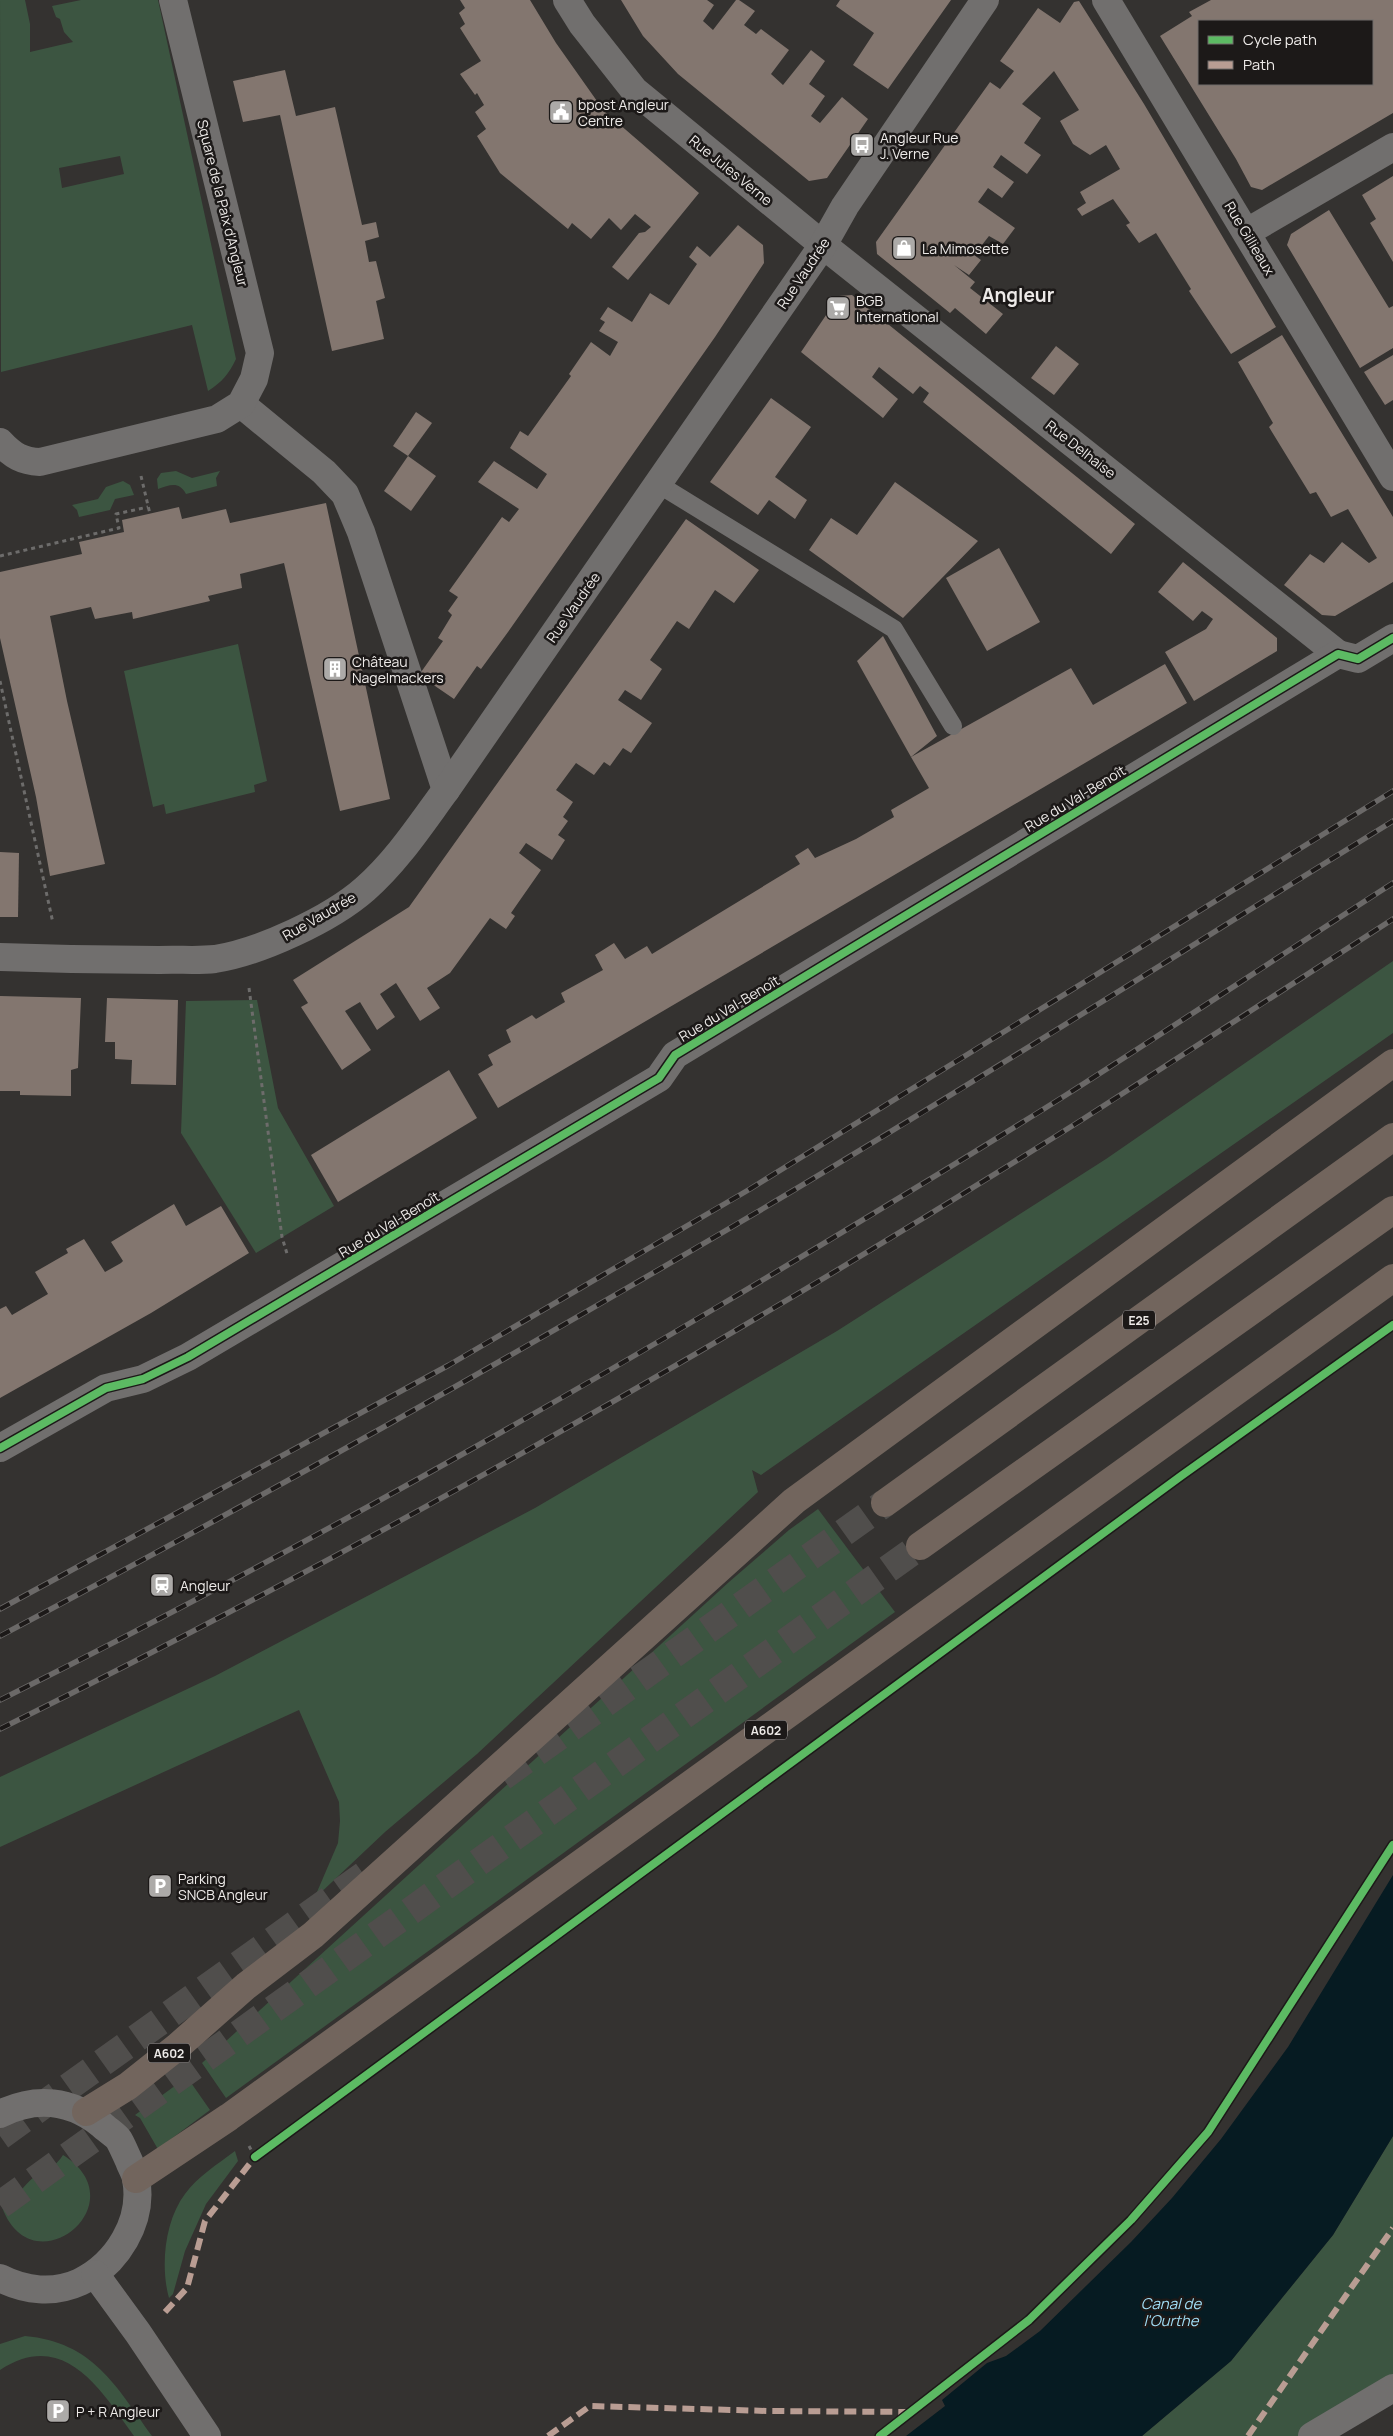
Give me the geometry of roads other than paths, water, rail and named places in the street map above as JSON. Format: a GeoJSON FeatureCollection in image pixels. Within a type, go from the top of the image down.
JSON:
{"type":"FeatureCollection","features":[{"type":"Feature","properties":{"kind":"highway","name":"A602"},"geometry":{"type":"LineString","coordinates":[[86,2112],[128,2086],[177,2047],[246,1986],[313,1935],[794,1501],[1393,1063]]}},
{"type":"Feature","properties":{"kind":"highway","name":"E25"},"geometry":{"type":"LineString","coordinates":[[885,1503],[1393,1137]]}},
{"type":"Feature","properties":{"kind":"highway"},"geometry":{"type":"LineString","coordinates":[[920,1546],[1393,1210]]}},
{"type":"Feature","properties":{"kind":"highway","name":"A602"},"geometry":{"type":"LineString","coordinates":[[136,2179],[229,2117],[1393,1278]]}},
{"type":"Feature","properties":{"kind":"street","name":"Square de la Paix d'Angleur"},"geometry":{"type":"LineString","coordinates":[[173,0],[260,353],[254,379],[241,404]]}},
{"type":"Feature","properties":{"kind":"street","name":"Rue Jules Verne"},"geometry":{"type":"LineString","coordinates":[[567,0],[582,24],[634,90],[823,245]]}},
{"type":"Feature","properties":{"kind":"street","name":"Rue Vaudrée"},"geometry":{"type":"LineString","coordinates":[[0,957],[213,959],[244,953],[286,936],[322,917],[364,890],[396,857],[446,790],[823,245],[845,206],[985,0]]}},
{"type":"Feature","properties":{"kind":"street","name":"Rue Gillieaux"},"geometry":{"type":"LineString","coordinates":[[1106,0],[1393,477]]}},
{"type":"Feature","properties":{"kind":"street"},"geometry":{"type":"LineString","coordinates":[[1247,232],[1393,147]]}},
{"type":"Feature","properties":{"kind":"street","name":"Rue Delhaise"},"geometry":{"type":"LineString","coordinates":[[823,245],[1338,654]]}},
{"type":"Feature","properties":{"kind":"street"},"geometry":{"type":"LineString","coordinates":[[0,442],[11,454],[24,461],[40,462],[217,419],[241,404],[324,472],[345,494],[361,532],[446,790]]}},
{"type":"Feature","properties":{"kind":"street"},"geometry":{"type":"LineString","coordinates":[[1338,654],[1358,658],[1393,638]]}},
{"type":"Feature","properties":{"kind":"street","name":"Rue du Val-Benoît"},"geometry":{"type":"LineString","coordinates":[[0,1448],[106,1388],[143,1379],[188,1357],[659,1078],[675,1055],[1338,654]]}},
{"type":"Feature","properties":{"kind":"street"},"geometry":{"type":"LineString","coordinates":[[0,2114],[18,2105],[53,2102],[86,2112],[119,2139],[136,2179],[136,2215],[121,2249],[95,2274],[70,2286],[43,2290],[5,2287]]}},
{"type":"Feature","properties":{"kind":"street"},"geometry":{"type":"LineString","coordinates":[[95,2274],[138,2333],[207,2436]]}},
{"type":"Feature","properties":{"kind":"street"},"geometry":{"type":"LineString","coordinates":[[1312,2436],[1393,2388]]}},
{"type":"Feature","properties":{"kind":"lane"},"geometry":{"type":"LineString","coordinates":[[658,484],[894,629],[953,726]]}},
{"type":"Feature","properties":{"kind":"water","name":"Canal de l'Ourthe"},"geometry":{"type":"Polygon","coordinates":[[[1393,1875],[1393,2136],[1333,2235],[1231,2361],[1142,2436],[906,2436],[945,2406],[942,2400],[987,2363],[1006,2356],[1040,2331],[1131,2242],[1172,2198],[1221,2139],[1288,2047],[1393,1875]]]}},
{"type":"Feature","properties":{"kind":"tunnel"},"geometry":{"type":"LineString","coordinates":[[502,1777],[885,1503]]}},
{"type":"Feature","properties":{"kind":"tunnel"},"geometry":{"type":"LineString","coordinates":[[0,2205],[920,1546]]}},
{"type":"Feature","properties":{"kind":"tunnel"},"geometry":{"type":"LineString","coordinates":[[0,2136],[367,1873]]}},
{"type":"Feature","properties":{"kind":"railway"},"geometry":{"type":"LineString","coordinates":[[0,1609],[449,1365],[750,1189],[1393,791]]}},
{"type":"Feature","properties":{"kind":"railway"},"geometry":{"type":"LineString","coordinates":[[0,1636],[289,1480],[480,1373],[670,1263],[922,1113],[1393,821]]}},
{"type":"Feature","properties":{"kind":"railway"},"geometry":{"type":"LineString","coordinates":[[0,1700],[183,1607],[453,1460],[631,1358],[850,1228],[1023,1122],[1393,883]]}},
{"type":"Feature","properties":{"kind":"railway"},"geometry":{"type":"LineString","coordinates":[[0,1729],[276,1588],[548,1439],[682,1362],[816,1283],[1080,1121],[1393,919]]}},
{"type":"Feature","properties":{"kind":"place","name":"bpost Angleur Centre"},"geometry":{"type":"Point","coordinates":[561,112]}},
{"type":"Feature","properties":{"kind":"place","name":"Angleur Rue J. Verne"},"geometry":{"type":"Point","coordinates":[862,145]}},
{"type":"Feature","properties":{"kind":"place","name":"La Mimosette"},"geometry":{"type":"Point","coordinates":[904,248]}},
{"type":"Feature","properties":{"kind":"place","name":"BGB International"},"geometry":{"type":"Point","coordinates":[838,308]}},
{"type":"Feature","properties":{"kind":"place","name":"Château Nagelmackers"},"geometry":{"type":"Point","coordinates":[335,669]}},
{"type":"Feature","properties":{"kind":"place","name":"Angleur"},"geometry":{"type":"Point","coordinates":[162,1585]}},
{"type":"Feature","properties":{"kind":"place","name":"Parking SNCB Angleur"},"geometry":{"type":"Point","coordinates":[160,1886]}},
{"type":"Feature","properties":{"kind":"place","name":"P + R Angleur"},"geometry":{"type":"Point","coordinates":[58,2411]}},
{"type":"Feature","properties":{"kind":"district","name":"Angleur"},"geometry":{"type":"Point","coordinates":[1018,295]}}]}
